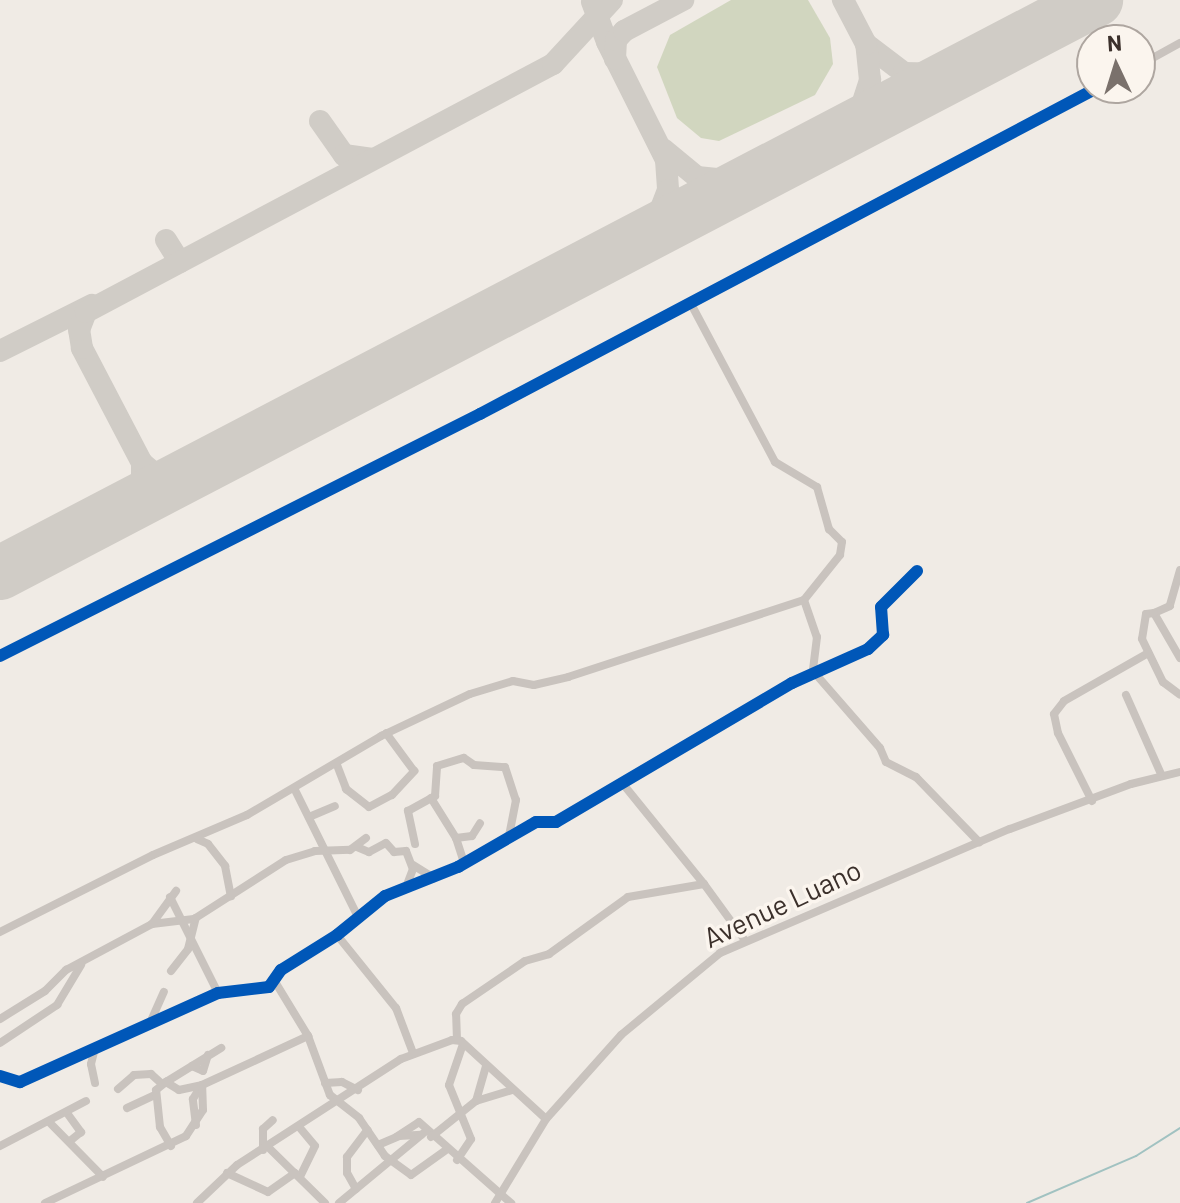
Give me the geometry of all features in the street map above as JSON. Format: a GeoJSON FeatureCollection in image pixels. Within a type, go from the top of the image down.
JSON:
{"type":"FeatureCollection","features":[{"type":"Feature","properties":{"kind":"street"},"geometry":{"type":"LineString","coordinates":[[1156,56],[1180,43]]}},
{"type":"Feature","properties":{"kind":"street"},"geometry":{"type":"LineString","coordinates":[[0,656],[690,302],[1076,99]]}},
{"type":"Feature","properties":{"kind":"street"},"geometry":{"type":"LineString","coordinates":[[0,932],[295,790],[386,733],[488,687],[513,681],[534,685],[568,677],[804,600],[840,555],[842,542],[830,531],[817,487],[775,462],[690,302]]}},
{"type":"Feature","properties":{"kind":"street"},"geometry":{"type":"LineString","coordinates":[[1180,570],[1170,606],[1144,617],[1142,636],[1168,689],[1180,695]]}},
{"type":"Feature","properties":{"kind":"street"},"geometry":{"type":"LineString","coordinates":[[0,1076],[20,1082],[218,993],[264,989],[281,970],[337,935],[385,896],[434,878],[536,822],[556,822],[813,671],[851,660],[881,638],[881,607],[917,571]]}},
{"type":"Feature","properties":{"kind":"street"},"geometry":{"type":"LineString","coordinates":[[804,600],[817,637],[813,671],[880,748],[886,762],[916,777],[979,842]]}},
{"type":"Feature","properties":{"kind":"street"},"geometry":{"type":"LineString","coordinates":[[1154,613],[1180,658]]}},
{"type":"Feature","properties":{"kind":"street"},"geometry":{"type":"LineString","coordinates":[[1092,801],[1058,733],[1054,714],[1099,678],[1148,653]]}},
{"type":"Feature","properties":{"kind":"street"},"geometry":{"type":"LineString","coordinates":[[1126,695],[1161,774]]}},
{"type":"Feature","properties":{"kind":"street"},"geometry":{"type":"LineString","coordinates":[[337,765],[346,789],[369,807],[392,795],[414,771],[386,733]]}},
{"type":"Feature","properties":{"kind":"street"},"geometry":{"type":"LineString","coordinates":[[415,844],[408,811],[431,798],[438,786],[434,771],[441,764],[464,758],[476,766],[499,764],[516,797],[509,836]]}},
{"type":"Feature","properties":{"kind":"street","name":"Avenue Luano"},"geometry":{"type":"LineString","coordinates":[[497,1199],[546,1119],[634,1021],[698,966],[744,939],[979,842],[1161,774],[1180,772]]}},
{"type":"Feature","properties":{"kind":"street"},"geometry":{"type":"LineString","coordinates":[[623,784],[744,939]]}},
{"type":"Feature","properties":{"kind":"street"},"geometry":{"type":"LineString","coordinates":[[295,790],[359,919]]}},
{"type":"Feature","properties":{"kind":"street"},"geometry":{"type":"LineString","coordinates":[[431,798],[456,838],[464,863]]}},
{"type":"Feature","properties":{"kind":"street"},"geometry":{"type":"LineString","coordinates":[[309,817],[335,806]]}},
{"type":"Feature","properties":{"kind":"street"},"geometry":{"type":"LineString","coordinates":[[456,838],[471,836],[480,823]]}},
{"type":"Feature","properties":{"kind":"street"},"geometry":{"type":"LineString","coordinates":[[357,847],[366,838]]}},
{"type":"Feature","properties":{"kind":"street"},"geometry":{"type":"LineString","coordinates":[[196,839],[208,844],[225,866],[231,896]]}},
{"type":"Feature","properties":{"kind":"street"},"geometry":{"type":"LineString","coordinates":[[152,924],[196,918],[286,860],[326,851],[357,847],[366,852],[387,844],[394,852],[406,851],[413,865],[434,878]]}},
{"type":"Feature","properties":{"kind":"street"},"geometry":{"type":"LineString","coordinates":[[406,887],[413,865]]}},
{"type":"Feature","properties":{"kind":"street"},"geometry":{"type":"LineString","coordinates":[[457,1160],[471,1139],[449,1085],[460,1042],[456,1014],[462,1004],[525,961],[549,954],[628,897],[704,884]]}},
{"type":"Feature","properties":{"kind":"street"},"geometry":{"type":"LineString","coordinates":[[0,1019],[45,991],[66,970],[81,965],[152,924],[173,894],[182,922],[218,993]]}},
{"type":"Feature","properties":{"kind":"street"},"geometry":{"type":"LineString","coordinates":[[171,971],[192,939],[196,918]]}},
{"type":"Feature","properties":{"kind":"street"},"geometry":{"type":"LineString","coordinates":[[337,935],[396,1008],[413,1053]]}},
{"type":"Feature","properties":{"kind":"street"},"geometry":{"type":"LineString","coordinates":[[0,1043],[57,1005],[81,965]]}},
{"type":"Feature","properties":{"kind":"street"},"geometry":{"type":"LineString","coordinates":[[274,980],[308,1036],[325,1083],[338,1103],[367,1130],[392,1160],[411,1175],[436,1154],[446,1150]]}},
{"type":"Feature","properties":{"kind":"street"},"geometry":{"type":"LineString","coordinates":[[150,1023],[164,992]]}},
{"type":"Feature","properties":{"kind":"street"},"geometry":{"type":"LineString","coordinates":[[118,1089],[134,1075],[151,1074],[179,1090],[201,1086],[308,1036]]}},
{"type":"Feature","properties":{"kind":"street"},"geometry":{"type":"LineString","coordinates":[[197,1203],[227,1173],[413,1053],[460,1042]]}},
{"type":"Feature","properties":{"kind":"street"},"geometry":{"type":"LineString","coordinates":[[460,1042],[546,1119]]}},
{"type":"Feature","properties":{"kind":"street"},"geometry":{"type":"LineString","coordinates":[[95,1048],[91,1064],[95,1083]]}},
{"type":"Feature","properties":{"kind":"street"},"geometry":{"type":"LineString","coordinates":[[127,1108],[155,1095],[164,1083],[192,1066],[203,1071],[208,1055],[221,1048]]}},
{"type":"Feature","properties":{"kind":"street"},"geometry":{"type":"LineString","coordinates":[[476,1101],[486,1065]]}},
{"type":"Feature","properties":{"kind":"street"},"geometry":{"type":"LineString","coordinates":[[325,1083],[345,1083],[358,1090]]}},
{"type":"Feature","properties":{"kind":"street"},"geometry":{"type":"LineString","coordinates":[[45,1203],[171,1146],[196,1127],[203,1110],[201,1086]]}},
{"type":"Feature","properties":{"kind":"street"},"geometry":{"type":"LineString","coordinates":[[339,1203],[392,1160],[461,1115],[476,1101],[512,1090]]}},
{"type":"Feature","properties":{"kind":"street"},"geometry":{"type":"LineString","coordinates":[[155,1095],[160,1127],[171,1146]]}},
{"type":"Feature","properties":{"kind":"street"},"geometry":{"type":"LineString","coordinates":[[0,1146],[51,1124],[86,1101]]}},
{"type":"Feature","properties":{"kind":"street"},"geometry":{"type":"LineString","coordinates":[[67,1113],[81,1132],[70,1141]]}},
{"type":"Feature","properties":{"kind":"street"},"geometry":{"type":"LineString","coordinates":[[273,1120],[263,1129],[266,1148],[325,1203]]}},
{"type":"Feature","properties":{"kind":"street"},"geometry":{"type":"LineString","coordinates":[[378,1145],[396,1137],[415,1122],[497,1199],[511,1203]]}},
{"type":"Feature","properties":{"kind":"street"},"geometry":{"type":"LineString","coordinates":[[51,1124],[103,1177]]}},
{"type":"Feature","properties":{"kind":"street"},"geometry":{"type":"LineString","coordinates":[[227,1173],[268,1192],[298,1175],[315,1146],[300,1128]]}},
{"type":"Feature","properties":{"kind":"street"},"geometry":{"type":"LineString","coordinates":[[356,1189],[348,1175],[347,1157],[367,1130]]}},
{"type":"Feature","properties":{"kind":"street"},"geometry":{"type":"LineString","coordinates":[[396,1137],[429,1136]]}},
{"type":"Feature","properties":{"kind":"street"},"geometry":{"type":"LineString","coordinates":[[429,1136],[436,1154]]}},
{"type":"Feature","properties":{"kind":"green space"},"geometry":{"type":"Polygon","coordinates":[[[731,0],[808,0],[830,38],[833,64],[815,95],[719,141],[701,138],[677,118],[657,67],[670,35],[731,0]]]}},
{"type":"Feature","properties":{"kind":"waterway"},"geometry":{"type":"LineString","coordinates":[[1027,1203],[1136,1156],[1180,1128]]}},
{"type":"Feature","properties":{"kind":"taxiway"},"geometry":{"type":"LineString","coordinates":[[129,506],[142,486],[142,463],[82,348],[79,330],[86,312],[553,64],[612,0]]}},
{"type":"Feature","properties":{"kind":"taxiway"},"geometry":{"type":"LineString","coordinates":[[615,59],[616,40],[624,31],[683,0]]}},
{"type":"Feature","properties":{"kind":"taxiway"},"geometry":{"type":"LineString","coordinates":[[829,140],[860,111],[870,80],[866,44],[843,0]]}},
{"type":"Feature","properties":{"kind":"taxiway"},"geometry":{"type":"LineString","coordinates":[[592,2],[607,42],[666,160],[668,190],[661,208],[631,243]]}},
{"type":"Feature","properties":{"kind":"taxiway"},"geometry":{"type":"LineString","coordinates":[[866,44],[904,73],[954,74]]}},
{"type":"Feature","properties":{"kind":"taxiway"},"geometry":{"type":"LineString","coordinates":[[320,121],[344,155],[371,159]]}},
{"type":"Feature","properties":{"kind":"taxiway"},"geometry":{"type":"LineString","coordinates":[[663,149],[697,177],[747,182]]}},
{"type":"Feature","properties":{"kind":"taxiway"},"geometry":{"type":"LineString","coordinates":[[166,240],[180,262]]}},
{"type":"Feature","properties":{"kind":"taxiway"},"geometry":{"type":"LineString","coordinates":[[0,351],[92,305]]}},
{"type":"Feature","properties":{"kind":"taxiway"},"geometry":{"type":"LineString","coordinates":[[142,463],[155,474],[184,477]]}},
{"type":"Feature","properties":{"kind":"runway"},"geometry":{"type":"LineString","coordinates":[[0,573],[1096,0]]}},
{"type":"Feature","properties":{"kind":"cycle path"},"geometry":{"type":"LineString","coordinates":[[0,656],[480,414],[1076,99]]}},
{"type":"Feature","properties":{"kind":"cycle path"},"geometry":{"type":"LineString","coordinates":[[0,1076],[20,1082],[218,993],[269,987],[281,970],[337,935],[385,896],[458,867],[536,822],[556,822],[792,683],[868,649],[883,635],[881,607],[917,571]]}}]}
